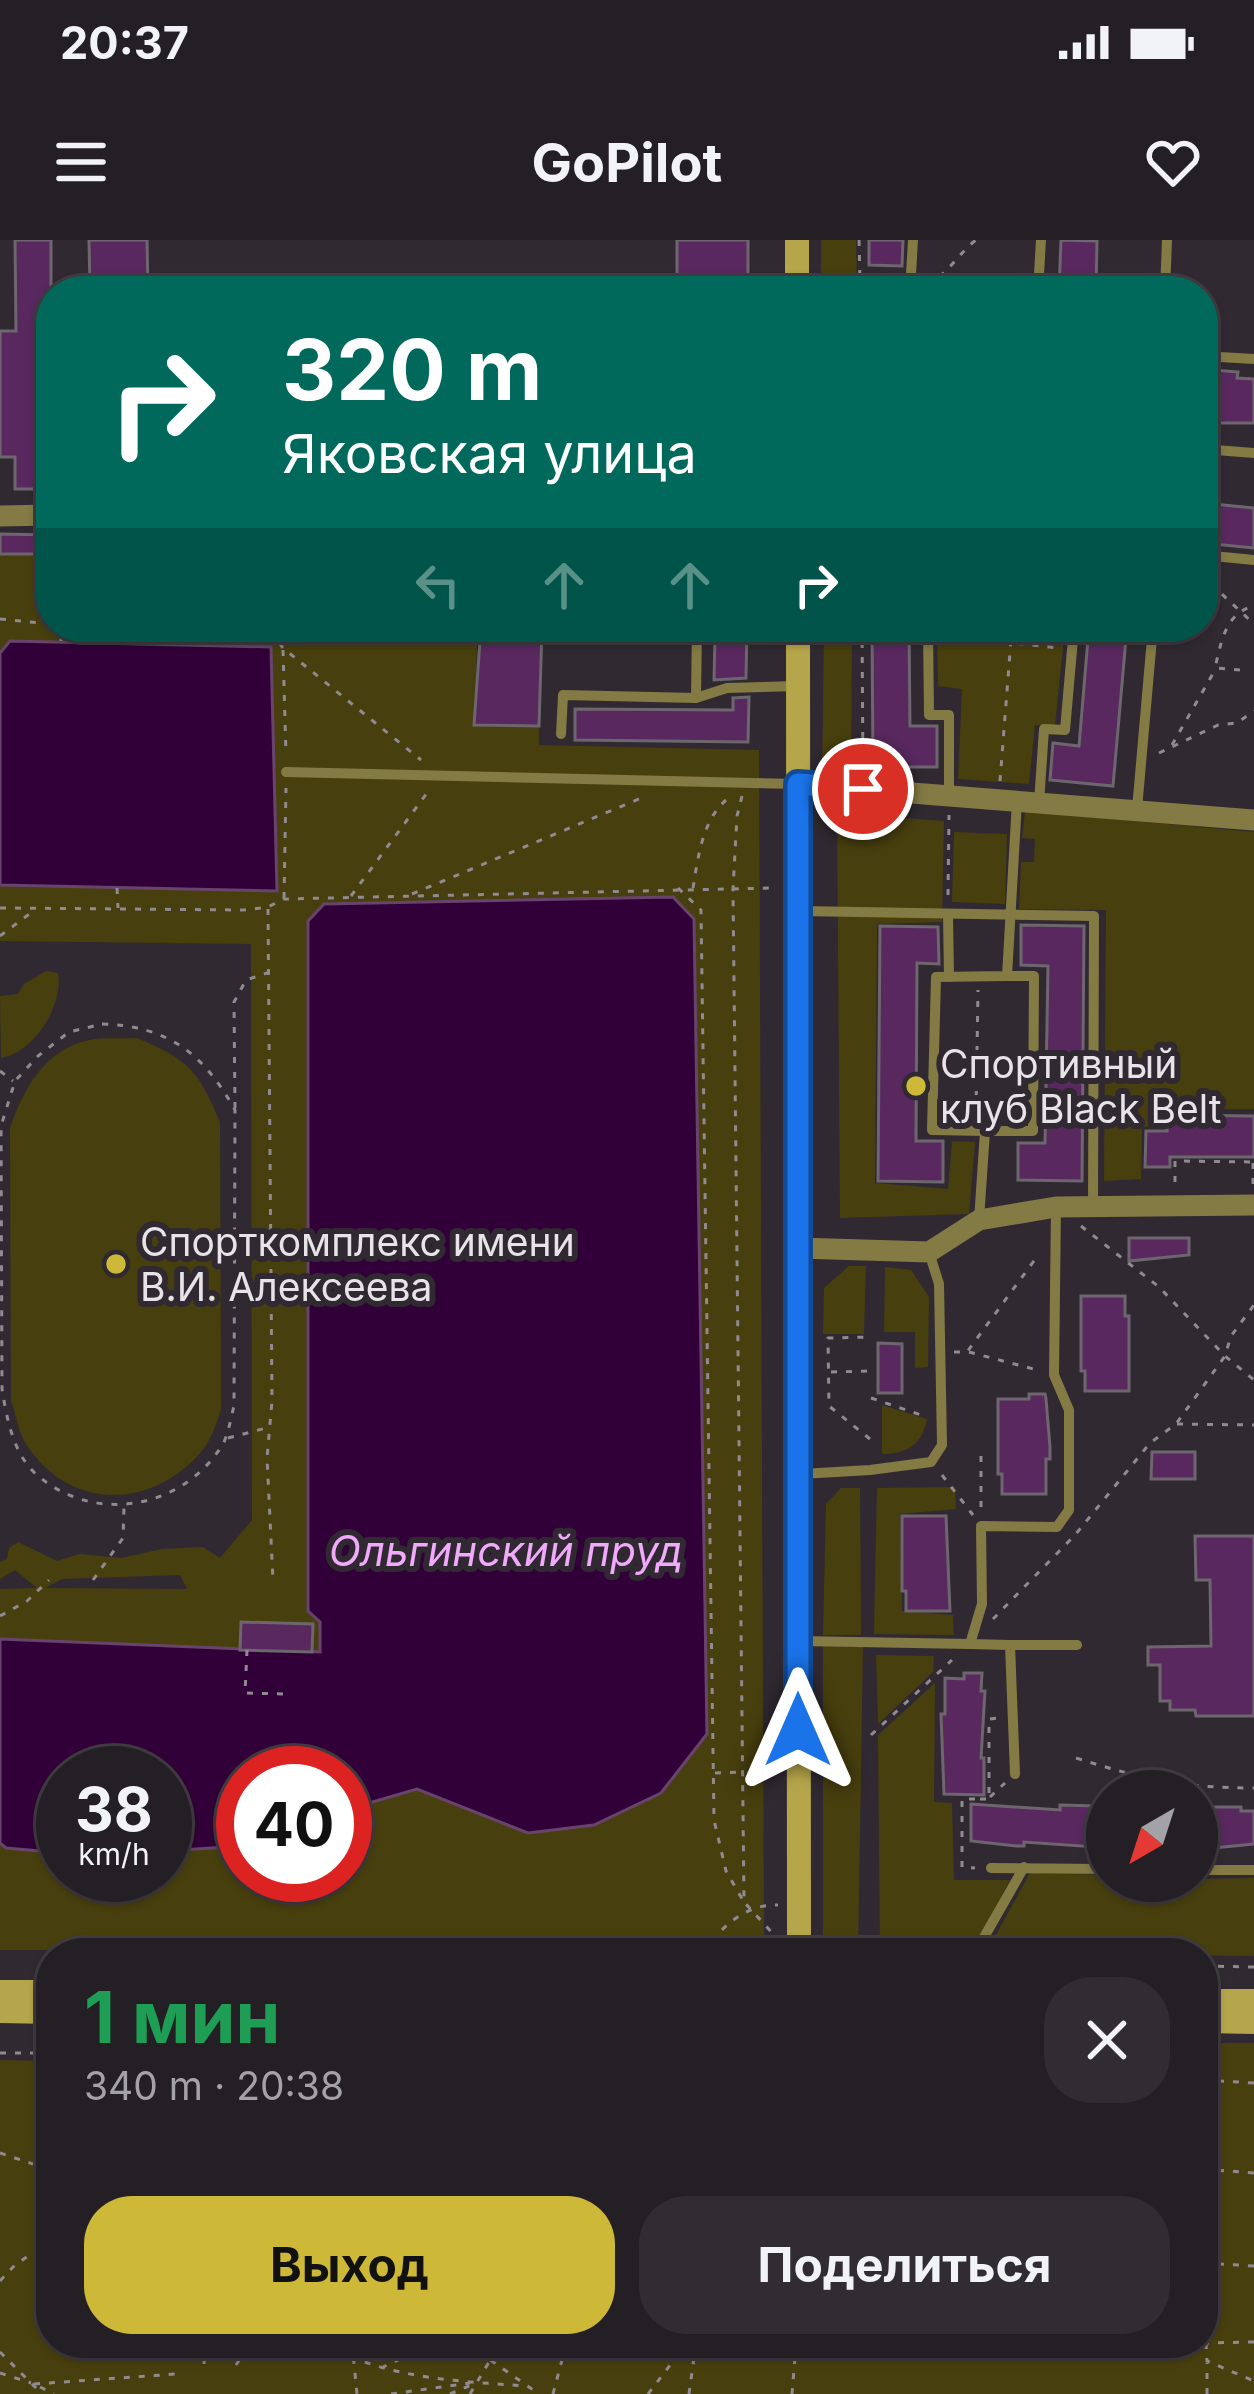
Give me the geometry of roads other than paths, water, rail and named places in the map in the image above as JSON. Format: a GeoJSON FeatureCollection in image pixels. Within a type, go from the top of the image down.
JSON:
{"type":"FeatureCollection","features":[{"type":"Feature","properties":{"kind":"street"},"geometry":{"type":"LineString","coordinates":[[797,240],[797,276]]}},
{"type":"Feature","properties":{"kind":"street"},"geometry":{"type":"LineString","coordinates":[[0,516],[36,515]]}},
{"type":"Feature","properties":{"kind":"street"},"geometry":{"type":"LineString","coordinates":[[788,1938],[798,1641],[798,642]]}},
{"type":"Feature","properties":{"kind":"street"},"geometry":{"type":"LineString","coordinates":[[798,784],[1254,820]]}},
{"type":"Feature","properties":{"kind":"street"},"geometry":{"type":"LineString","coordinates":[[798,1248],[929,1252],[979,1220],[1056,1207],[1254,1205]]}},
{"type":"Feature","properties":{"kind":"street"},"geometry":{"type":"LineString","coordinates":[[0,1992],[36,1992]]}},
{"type":"Feature","properties":{"kind":"street"},"geometry":{"type":"LineString","coordinates":[[1218,2001],[1254,2001]]}},
{"type":"Feature","properties":{"kind":"street"},"geometry":{"type":"LineString","coordinates":[[0,2011],[36,2012]]}},
{"type":"Feature","properties":{"kind":"street"},"geometry":{"type":"LineString","coordinates":[[1218,2021],[1254,2022]]}},
{"type":"Feature","properties":{"kind":"lane"},"geometry":{"type":"LineString","coordinates":[[913,276],[914,240]]}},
{"type":"Feature","properties":{"kind":"lane"},"geometry":{"type":"LineString","coordinates":[[1039,276],[1041,240]]}},
{"type":"Feature","properties":{"kind":"lane"},"geometry":{"type":"LineString","coordinates":[[1166,276],[1167,240]]}},
{"type":"Feature","properties":{"kind":"lane"},"geometry":{"type":"LineString","coordinates":[[1218,357],[1254,359]]}},
{"type":"Feature","properties":{"kind":"lane"},"geometry":{"type":"LineString","coordinates":[[1218,450],[1254,453]]}},
{"type":"Feature","properties":{"kind":"lane"},"geometry":{"type":"LineString","coordinates":[[1218,556],[1254,560]]}},
{"type":"Feature","properties":{"kind":"lane"},"geometry":{"type":"LineString","coordinates":[[696,698],[697,642]]}},
{"type":"Feature","properties":{"kind":"lane"},"geometry":{"type":"LineString","coordinates":[[928,642],[929,715],[949,715],[949,796]]}},
{"type":"Feature","properties":{"kind":"lane"},"geometry":{"type":"LineString","coordinates":[[1007,976],[1018,801],[1044,729],[1065,730],[1073,642]]}},
{"type":"Feature","properties":{"kind":"lane"},"geometry":{"type":"LineString","coordinates":[[1137,811],[1153,642]]}},
{"type":"Feature","properties":{"kind":"lane"},"geometry":{"type":"LineString","coordinates":[[561,734],[563,695],[696,698],[727,688],[797,686]]}},
{"type":"Feature","properties":{"kind":"lane"},"geometry":{"type":"LineString","coordinates":[[286,772],[798,784]]}},
{"type":"Feature","properties":{"kind":"lane"},"geometry":{"type":"LineString","coordinates":[[798,911],[1094,916],[1093,1207]]}},
{"type":"Feature","properties":{"kind":"lane"},"geometry":{"type":"LineString","coordinates":[[948,915],[949,977]]}},
{"type":"Feature","properties":{"kind":"lane"},"geometry":{"type":"LineString","coordinates":[[1007,976],[1034,976],[1034,1131],[932,1130],[936,977],[1007,976]]}},
{"type":"Feature","properties":{"kind":"lane"},"geometry":{"type":"LineString","coordinates":[[979,1220],[980,1131]]}},
{"type":"Feature","properties":{"kind":"lane"},"geometry":{"type":"LineString","coordinates":[[970,1644],[982,1604],[981,1526],[1057,1527],[1069,1510],[1069,1410],[1054,1375],[1056,1207]]}},
{"type":"Feature","properties":{"kind":"lane"},"geometry":{"type":"LineString","coordinates":[[798,1474],[931,1462],[942,1445],[939,1284],[929,1252]]}},
{"type":"Feature","properties":{"kind":"lane"},"geometry":{"type":"LineString","coordinates":[[798,1641],[1077,1645]]}},
{"type":"Feature","properties":{"kind":"lane"},"geometry":{"type":"LineString","coordinates":[[1010,1645],[1015,1774]]}},
{"type":"Feature","properties":{"kind":"lane"},"geometry":{"type":"LineString","coordinates":[[991,1868],[1086,1869]]}},
{"type":"Feature","properties":{"kind":"lane"},"geometry":{"type":"LineString","coordinates":[[984,1938],[1024,1868]]}},
{"type":"Feature","properties":{"kind":"lane"},"geometry":{"type":"LineString","coordinates":[[1218,1870],[1254,1870]]}},
{"type":"Feature","properties":{"kind":"water"},"geometry":{"type":"Polygon","coordinates":[[[10,641],[271,647],[277,891],[0,885],[0,653],[10,641]]]}},
{"type":"Feature","properties":{"kind":"water","name":"Ольгинский пруд"},"geometry":{"type":"Polygon","coordinates":[[[673,897],[694,919],[707,1734],[661,1793],[594,1825],[528,1833],[417,1789],[372,1802],[372,1746],[216,1746],[216,1848],[192,1849],[192,1746],[36,1746],[36,1851],[6,1848],[0,1843],[0,1639],[320,1652],[320,1622],[308,1611],[308,921],[324,904],[673,897]]]}},
{"type":"Feature","properties":{"kind":"place","name":"Спортивный клуб Black Belt"},"geometry":{"type":"Point","coordinates":[916,1086]}},
{"type":"Feature","properties":{"kind":"place","name":"Спорткомплекс имени В.И. Алексеева"},"geometry":{"type":"Point","coordinates":[116,1264]}}]}
